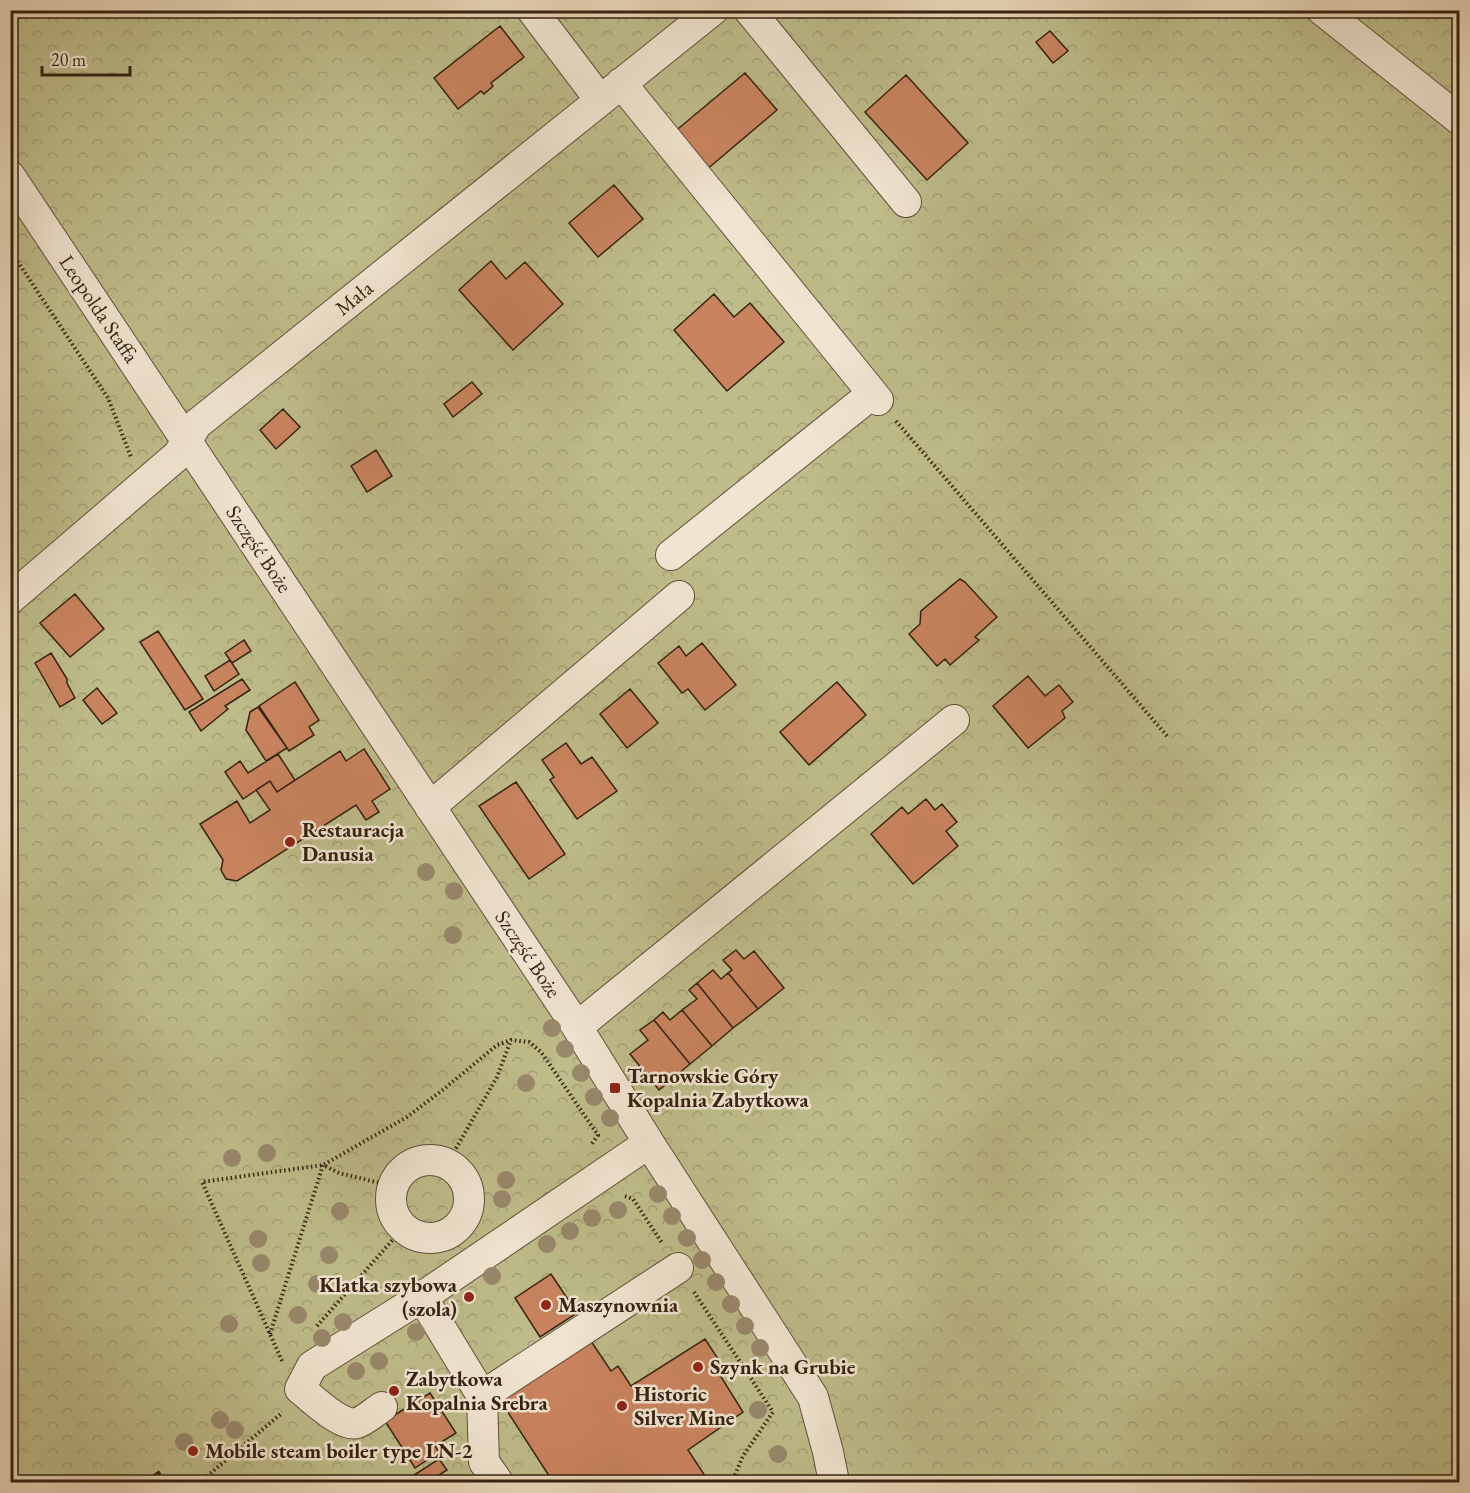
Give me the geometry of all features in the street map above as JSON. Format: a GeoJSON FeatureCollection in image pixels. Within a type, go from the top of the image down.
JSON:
{"type":"FeatureCollection","features":[{"type":"Feature","properties":{"kind":"street"},"geometry":{"type":"LineString","coordinates":[[532,10],[611,91],[875,397],[671,555]]}},
{"type":"Feature","properties":{"kind":"street","name":"Mała"},"geometry":{"type":"LineString","coordinates":[[10,598],[178,455],[197,424],[712,10]]}},
{"type":"Feature","properties":{"kind":"street"},"geometry":{"type":"LineString","coordinates":[[749,10],[906,202]]}},
{"type":"Feature","properties":{"kind":"street"},"geometry":{"type":"LineString","coordinates":[[1322,10],[1460,120]]}},
{"type":"Feature","properties":{"kind":"street","name":"Leopolda Staffa"},"geometry":{"type":"LineString","coordinates":[[10,177],[187,442]]}},
{"type":"Feature","properties":{"kind":"street","name":"Szczęść Boże"},"geometry":{"type":"LineString","coordinates":[[187,442],[577,1027],[813,1397],[834,1482]]}},
{"type":"Feature","properties":{"kind":"street"},"geometry":{"type":"LineString","coordinates":[[430,807],[679,596]]}},
{"type":"Feature","properties":{"kind":"street"},"geometry":{"type":"LineString","coordinates":[[577,1027],[954,720]]}},
{"type":"Feature","properties":{"kind":"street"},"geometry":{"type":"LineString","coordinates":[[382,1407],[356,1423],[348,1424],[300,1389],[312,1366],[422,1297],[649,1143]]}},
{"type":"Feature","properties":{"kind":"street"},"geometry":{"type":"LineString","coordinates":[[433,1160],[447,1164],[464,1180],[468,1193],[468,1206],[464,1218],[456,1228],[445,1235],[432,1238],[420,1237],[408,1232],[393,1211],[390,1199],[392,1186],[403,1170],[419,1161],[433,1160]]}},
{"type":"Feature","properties":{"kind":"street"},"geometry":{"type":"LineString","coordinates":[[464,1218],[515,1233]]}},
{"type":"Feature","properties":{"kind":"street"},"geometry":{"type":"LineString","coordinates":[[482,1396],[678,1268]]}},
{"type":"Feature","properties":{"kind":"street"},"geometry":{"type":"LineString","coordinates":[[422,1297],[482,1396],[484,1462],[498,1482]]}},
{"type":"Feature","properties":{"kind":"path"},"geometry":{"type":"LineString","coordinates":[[10,250],[108,398],[133,463],[144,483]]}},
{"type":"Feature","properties":{"kind":"path"},"geometry":{"type":"LineString","coordinates":[[875,397],[1167,736]]}},
{"type":"Feature","properties":{"kind":"path"},"geometry":{"type":"LineString","coordinates":[[291,1356],[283,1364],[202,1182],[323,1165],[407,1117],[497,1045],[511,1040],[496,1077],[447,1164]]}},
{"type":"Feature","properties":{"kind":"path"},"geometry":{"type":"LineString","coordinates":[[323,1165],[339,1173],[392,1186]]}},
{"type":"Feature","properties":{"kind":"path"},"geometry":{"type":"LineString","coordinates":[[270,1334],[323,1165]]}},
{"type":"Feature","properties":{"kind":"path"},"geometry":{"type":"LineString","coordinates":[[313,1330],[404,1227]]}},
{"type":"Feature","properties":{"kind":"path"},"geometry":{"type":"LineString","coordinates":[[678,1268],[773,1412]]}},
{"type":"Feature","properties":{"kind":"path"},"geometry":{"type":"LineString","coordinates":[[200,1482],[293,1404],[300,1389]]}},
{"type":"Feature","properties":{"kind":"path"},"geometry":{"type":"LineString","coordinates":[[732,1482],[743,1456],[781,1404]]}},
{"type":"Feature","properties":{"kind":"green space"},"geometry":{"type":"Polygon","coordinates":[[[11,11],[1459,11],[1459,1482],[11,1482],[11,11]]]}},
{"type":"Feature","properties":{"kind":"building"},"geometry":{"type":"Polygon","coordinates":[[[500,26],[524,57],[491,83],[493,86],[484,94],[481,91],[458,109],[434,78],[500,26]]]}},
{"type":"Feature","properties":{"kind":"building"},"geometry":{"type":"Polygon","coordinates":[[[1050,31],[1068,51],[1053,63],[1036,42],[1050,31]]]}},
{"type":"Feature","properties":{"kind":"building"},"geometry":{"type":"Polygon","coordinates":[[[745,73],[777,110],[705,171],[673,133],[745,73]]]}},
{"type":"Feature","properties":{"kind":"building"},"geometry":{"type":"Polygon","coordinates":[[[906,75],[968,143],[927,180],[865,112],[906,75]]]}},
{"type":"Feature","properties":{"kind":"building"},"geometry":{"type":"Polygon","coordinates":[[[614,185],[643,219],[598,257],[569,223],[614,185]]]}},
{"type":"Feature","properties":{"kind":"building"},"geometry":{"type":"Polygon","coordinates":[[[491,261],[506,279],[525,262],[563,304],[513,350],[459,290],[491,261]]]}},
{"type":"Feature","properties":{"kind":"building"},"geometry":{"type":"Polygon","coordinates":[[[714,294],[734,317],[750,303],[784,342],[727,391],[674,330],[714,294]]]}},
{"type":"Feature","properties":{"kind":"building"},"geometry":{"type":"Polygon","coordinates":[[[472,382],[482,394],[453,417],[444,404],[472,382]]]}},
{"type":"Feature","properties":{"kind":"building"},"geometry":{"type":"Polygon","coordinates":[[[283,409],[300,427],[276,449],[260,430],[283,409]]]}},
{"type":"Feature","properties":{"kind":"building"},"geometry":{"type":"Polygon","coordinates":[[[376,450],[392,476],[367,492],[351,466],[376,450]]]}},
{"type":"Feature","properties":{"kind":"building"},"geometry":{"type":"Polygon","coordinates":[[[960,579],[997,617],[975,637],[979,640],[950,665],[945,659],[937,666],[909,634],[920,624],[921,611],[960,579]]]}},
{"type":"Feature","properties":{"kind":"building"},"geometry":{"type":"Polygon","coordinates":[[[75,594],[104,629],[70,657],[40,623],[75,594]]]}},
{"type":"Feature","properties":{"kind":"building"},"geometry":{"type":"Polygon","coordinates":[[[158,631],[203,699],[185,710],[140,642],[158,631]]]}},
{"type":"Feature","properties":{"kind":"building"},"geometry":{"type":"Polygon","coordinates":[[[244,640],[251,651],[232,663],[225,653],[244,640]]]}},
{"type":"Feature","properties":{"kind":"building"},"geometry":{"type":"Polygon","coordinates":[[[702,643],[736,685],[705,710],[688,689],[682,693],[658,663],[679,646],[686,656],[702,643]]]}},
{"type":"Feature","properties":{"kind":"building"},"geometry":{"type":"Polygon","coordinates":[[[51,653],[67,679],[75,698],[60,707],[35,663],[51,653]]]}},
{"type":"Feature","properties":{"kind":"building"},"geometry":{"type":"Polygon","coordinates":[[[230,660],[239,674],[214,691],[205,676],[230,660]]]}},
{"type":"Feature","properties":{"kind":"building"},"geometry":{"type":"Polygon","coordinates":[[[1028,676],[1045,696],[1059,685],[1073,702],[1062,711],[1065,718],[1028,748],[993,706],[1028,676]]]}},
{"type":"Feature","properties":{"kind":"building"},"geometry":{"type":"Polygon","coordinates":[[[242,679],[250,690],[225,706],[228,709],[201,731],[189,712],[242,679]]]}},
{"type":"Feature","properties":{"kind":"building"},"geometry":{"type":"Polygon","coordinates":[[[295,682],[319,720],[309,727],[314,735],[289,751],[259,706],[295,682]]]}},
{"type":"Feature","properties":{"kind":"building"},"geometry":{"type":"Polygon","coordinates":[[[837,682],[866,715],[809,765],[780,732],[837,682]]]}},
{"type":"Feature","properties":{"kind":"building"},"geometry":{"type":"Polygon","coordinates":[[[97,688],[117,713],[102,724],[83,700],[97,688]]]}},
{"type":"Feature","properties":{"kind":"building"},"geometry":{"type":"Polygon","coordinates":[[[630,689],[658,723],[627,748],[600,714],[630,689]]]}},
{"type":"Feature","properties":{"kind":"building"},"geometry":{"type":"Polygon","coordinates":[[[258,707],[287,748],[266,761],[246,730],[250,712],[258,707]]]}},
{"type":"Feature","properties":{"kind":"building"},"geometry":{"type":"Polygon","coordinates":[[[566,743],[581,764],[592,757],[617,791],[577,819],[550,780],[554,777],[542,760],[566,743]]]}},
{"type":"Feature","properties":{"kind":"building"},"geometry":{"type":"Polygon","coordinates":[[[364,749],[390,789],[372,801],[379,812],[366,820],[356,805],[237,881],[226,879],[221,870],[223,860],[200,824],[237,801],[250,823],[270,810],[256,790],[270,781],[277,792],[340,751],[346,761],[364,749]]]}},
{"type":"Feature","properties":{"kind":"building"},"geometry":{"type":"Polygon","coordinates":[[[278,754],[295,780],[277,792],[270,781],[243,799],[225,772],[240,761],[248,773],[278,754]]]}},
{"type":"Feature","properties":{"kind":"building"},"geometry":{"type":"Polygon","coordinates":[[[516,782],[565,854],[529,879],[479,806],[516,782]]]}},
{"type":"Feature","properties":{"kind":"building"},"geometry":{"type":"Polygon","coordinates":[[[926,799],[935,810],[942,804],[957,822],[946,831],[958,846],[913,884],[871,834],[902,807],[908,814],[926,799]]]}},
{"type":"Feature","properties":{"kind":"building"},"geometry":{"type":"Polygon","coordinates":[[[736,950],[744,959],[754,951],[784,988],[758,1009],[728,973],[732,970],[723,960],[736,950]]]}},
{"type":"Feature","properties":{"kind":"building"},"geometry":{"type":"Polygon","coordinates":[[[713,970],[721,979],[728,973],[758,1009],[733,1028],[697,983],[713,970]]]}},
{"type":"Feature","properties":{"kind":"building"},"geometry":{"type":"Polygon","coordinates":[[[697,983],[733,1028],[712,1046],[682,1010],[697,999],[689,990],[697,983]]]}},
{"type":"Feature","properties":{"kind":"building"},"geometry":{"type":"Polygon","coordinates":[[[682,1010],[712,1046],[690,1064],[654,1020],[663,1012],[670,1020],[682,1010]]]}},
{"type":"Feature","properties":{"kind":"building"},"geometry":{"type":"Polygon","coordinates":[[[654,1020],[690,1064],[659,1090],[630,1054],[648,1040],[640,1030],[654,1020]]]}},
{"type":"Feature","properties":{"kind":"building","name":"Maszynownia"},"geometry":{"type":"Polygon","coordinates":[[[551,1274],[577,1313],[540,1337],[515,1298],[551,1274]]]}},
{"type":"Feature","properties":{"kind":"building","name":"Historic Silver Mine"},"geometry":{"type":"Polygon","coordinates":[[[705,1339],[724,1368],[718,1372],[743,1412],[688,1450],[709,1482],[553,1482],[500,1400],[591,1341],[611,1371],[618,1366],[631,1386],[705,1339]]]}},
{"type":"Feature","properties":{"kind":"building"},"geometry":{"type":"Polygon","coordinates":[[[430,1393],[456,1433],[435,1446],[439,1452],[415,1468],[385,1421],[430,1393]]]}},
{"type":"Feature","properties":{"kind":"building"},"geometry":{"type":"Polygon","coordinates":[[[439,1459],[447,1470],[428,1482],[403,1482],[439,1459]]]}},
{"type":"Feature","properties":{"kind":"railway"},"geometry":{"type":"LineString","coordinates":[[152,1478],[166,1468]]}},
{"type":"Feature","properties":{"kind":"place","name":"Restauracja Danusia"},"geometry":{"type":"Point","coordinates":[290,842]}},
{"type":"Feature","properties":{"kind":"place","name":"Tarnowskie Góry Kopalnia Zabytkowa"},"geometry":{"type":"Point","coordinates":[615,1088]}},
{"type":"Feature","properties":{"kind":"place","name":"Klatka szybowa (szola)"},"geometry":{"type":"Point","coordinates":[469,1297]}},
{"type":"Feature","properties":{"kind":"place","name":"Maszynownia"},"geometry":{"type":"Point","coordinates":[546,1305]}},
{"type":"Feature","properties":{"kind":"place","name":"Szynk na Grubie"},"geometry":{"type":"Point","coordinates":[698,1367]}},
{"type":"Feature","properties":{"kind":"place","name":"Zabytkowa Kopalnia Srebra"},"geometry":{"type":"Point","coordinates":[394,1391]}},
{"type":"Feature","properties":{"kind":"place","name":"Historic Silver Mine"},"geometry":{"type":"Point","coordinates":[622,1406]}},
{"type":"Feature","properties":{"kind":"place","name":"Mobile steam boiler type LN-2"},"geometry":{"type":"Point","coordinates":[193,1451]}}]}
